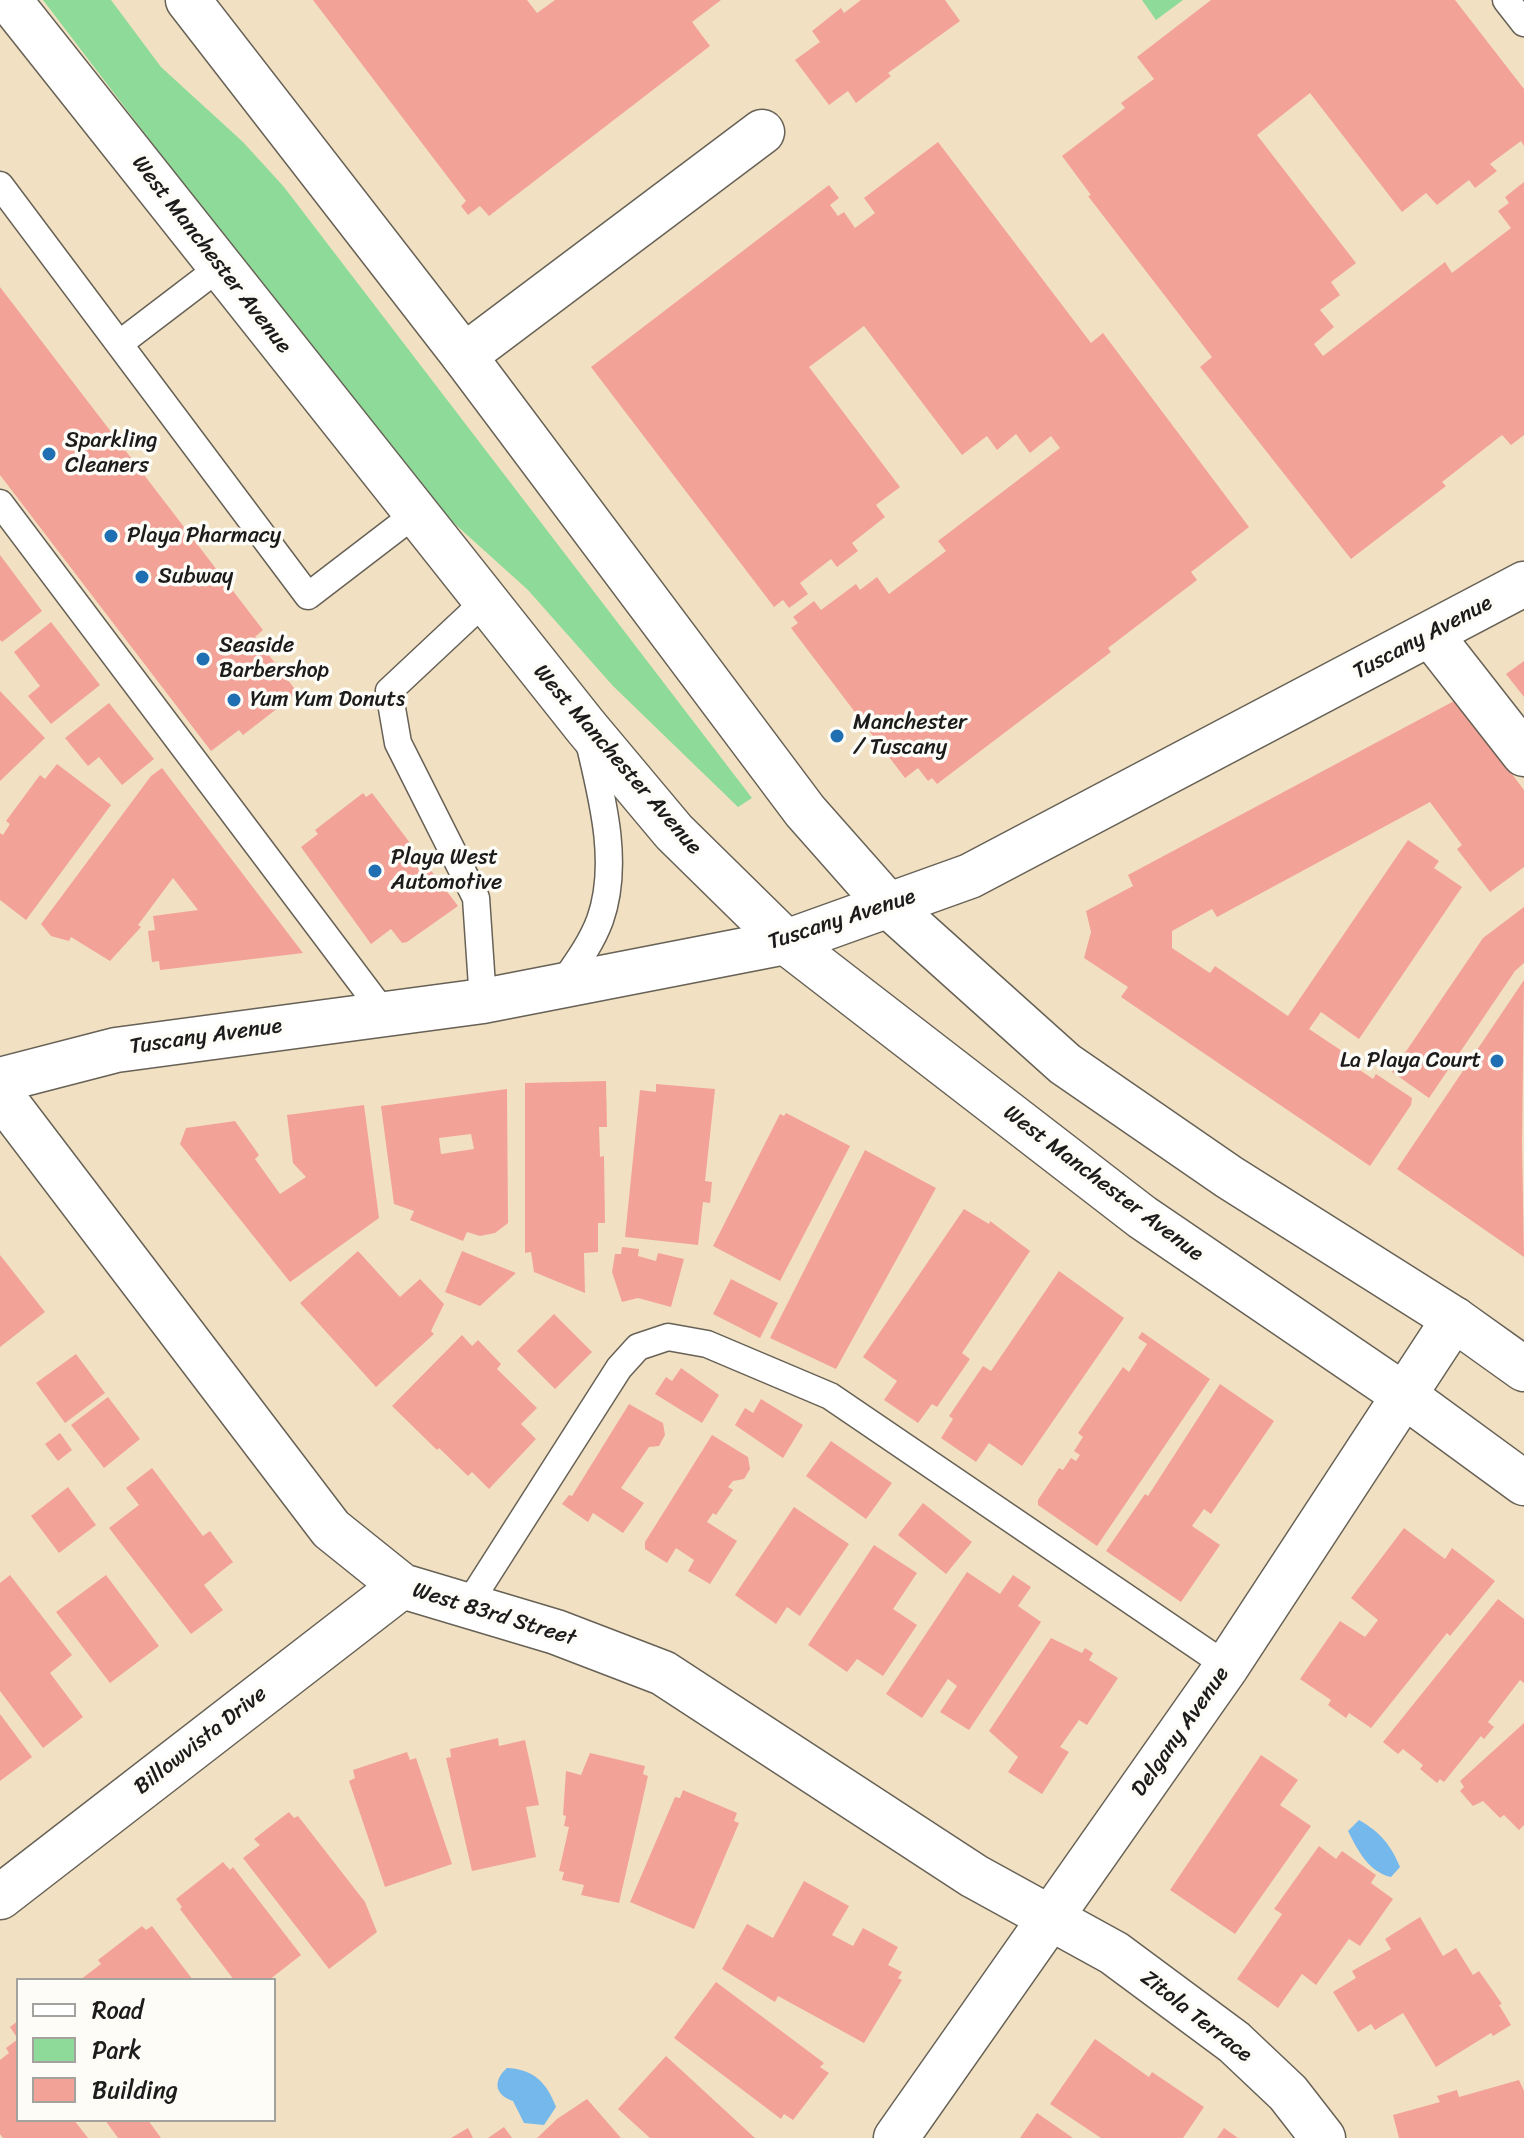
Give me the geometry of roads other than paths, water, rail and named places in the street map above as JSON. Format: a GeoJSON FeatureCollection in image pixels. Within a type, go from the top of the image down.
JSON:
{"type":"FeatureCollection","features":[{"type":"Feature","properties":{"kind":"street","name":"West Manchester Avenue"},"geometry":{"type":"LineString","coordinates":[[9,0],[586,727],[674,832],[786,942],[1142,1217],[1405,1396],[1524,1483]]}},
{"type":"Feature","properties":{"kind":"street"},"geometry":{"type":"LineString","coordinates":[[188,0],[464,356],[805,811],[889,906],[1065,1064],[1229,1177],[1454,1319],[1524,1369]]}},
{"type":"Feature","properties":{"kind":"street"},"geometry":{"type":"LineString","coordinates":[[464,356],[762,132]]}},
{"type":"Feature","properties":{"kind":"street","name":"Tuscany Avenue"},"geometry":{"type":"LineString","coordinates":[[0,1080],[116,1050],[483,1001],[786,942],[970,876],[1524,584]]}},
{"type":"Feature","properties":{"kind":"street"},"geometry":{"type":"LineString","coordinates":[[1431,635],[1524,754]]}},
{"type":"Feature","properties":{"kind":"street","name":"West 83rd Street"},"geometry":{"type":"LineString","coordinates":[[0,1094],[331,1529],[402,1586],[466,1608],[556,1632],[663,1673],[974,1876],[1051,1918]]}},
{"type":"Feature","properties":{"kind":"street","name":"Delgany Avenue"},"geometry":{"type":"LineString","coordinates":[[896,2138],[1227,1666],[1454,1319]]}},
{"type":"Feature","properties":{"kind":"street","name":"Billowvista Drive"},"geometry":{"type":"LineString","coordinates":[[0,1897],[402,1586]]}},
{"type":"Feature","properties":{"kind":"street","name":"Zitola Terrace"},"geometry":{"type":"LineString","coordinates":[[1051,1918],[1114,1953],[1234,2042],[1288,2093],[1323,2138]]}},
{"type":"Feature","properties":{"kind":"lane"},"geometry":{"type":"LineString","coordinates":[[1506,0],[1524,23]]}},
{"type":"Feature","properties":{"kind":"lane"},"geometry":{"type":"LineString","coordinates":[[0,185],[308,596],[415,514]]}},
{"type":"Feature","properties":{"kind":"lane"},"geometry":{"type":"LineString","coordinates":[[119,344],[220,267]]}},
{"type":"Feature","properties":{"kind":"lane"},"geometry":{"type":"LineString","coordinates":[[0,503],[384,1013]]}},
{"type":"Feature","properties":{"kind":"lane"},"geometry":{"type":"LineString","coordinates":[[483,1001],[476,898],[398,743],[389,691],[484,602]]}},
{"type":"Feature","properties":{"kind":"lane"},"geometry":{"type":"LineString","coordinates":[[562,984],[583,955],[600,920],[606,896],[608,865],[604,815],[586,727]]}},
{"type":"Feature","properties":{"kind":"lane"},"geometry":{"type":"LineString","coordinates":[[466,1608],[619,1368],[638,1347],[668,1337],[707,1344],[830,1396],[1227,1666]]}},
{"type":"Feature","properties":{"kind":"water"},"geometry":{"type":"Polygon","coordinates":[[[1359,1820],[1379,1834],[1393,1852],[1400,1867],[1391,1877],[1370,1866],[1356,1846],[1348,1831],[1359,1820]]]}},
{"type":"Feature","properties":{"kind":"water"},"geometry":{"type":"Polygon","coordinates":[[[507,2068],[532,2074],[544,2084],[556,2107],[544,2125],[524,2123],[513,2101],[499,2091],[499,2077],[507,2068]]]}},
{"type":"Feature","properties":{"kind":"place","name":"Sparkling Cleaners"},"geometry":{"type":"Point","coordinates":[49,454]}},
{"type":"Feature","properties":{"kind":"place","name":"Playa Pharmacy"},"geometry":{"type":"Point","coordinates":[111,536]}},
{"type":"Feature","properties":{"kind":"place","name":"Subway"},"geometry":{"type":"Point","coordinates":[142,577]}},
{"type":"Feature","properties":{"kind":"place","name":"Seaside Barbershop"},"geometry":{"type":"Point","coordinates":[203,659]}},
{"type":"Feature","properties":{"kind":"place","name":"Yum Yum Donuts"},"geometry":{"type":"Point","coordinates":[234,700]}},
{"type":"Feature","properties":{"kind":"place","name":"Manchester / Tuscany"},"geometry":{"type":"Point","coordinates":[837,736]}},
{"type":"Feature","properties":{"kind":"place","name":"Playa West Automotive"},"geometry":{"type":"Point","coordinates":[375,871]}},
{"type":"Feature","properties":{"kind":"place","name":"La Playa Court"},"geometry":{"type":"Point","coordinates":[1497,1061]}}]}
